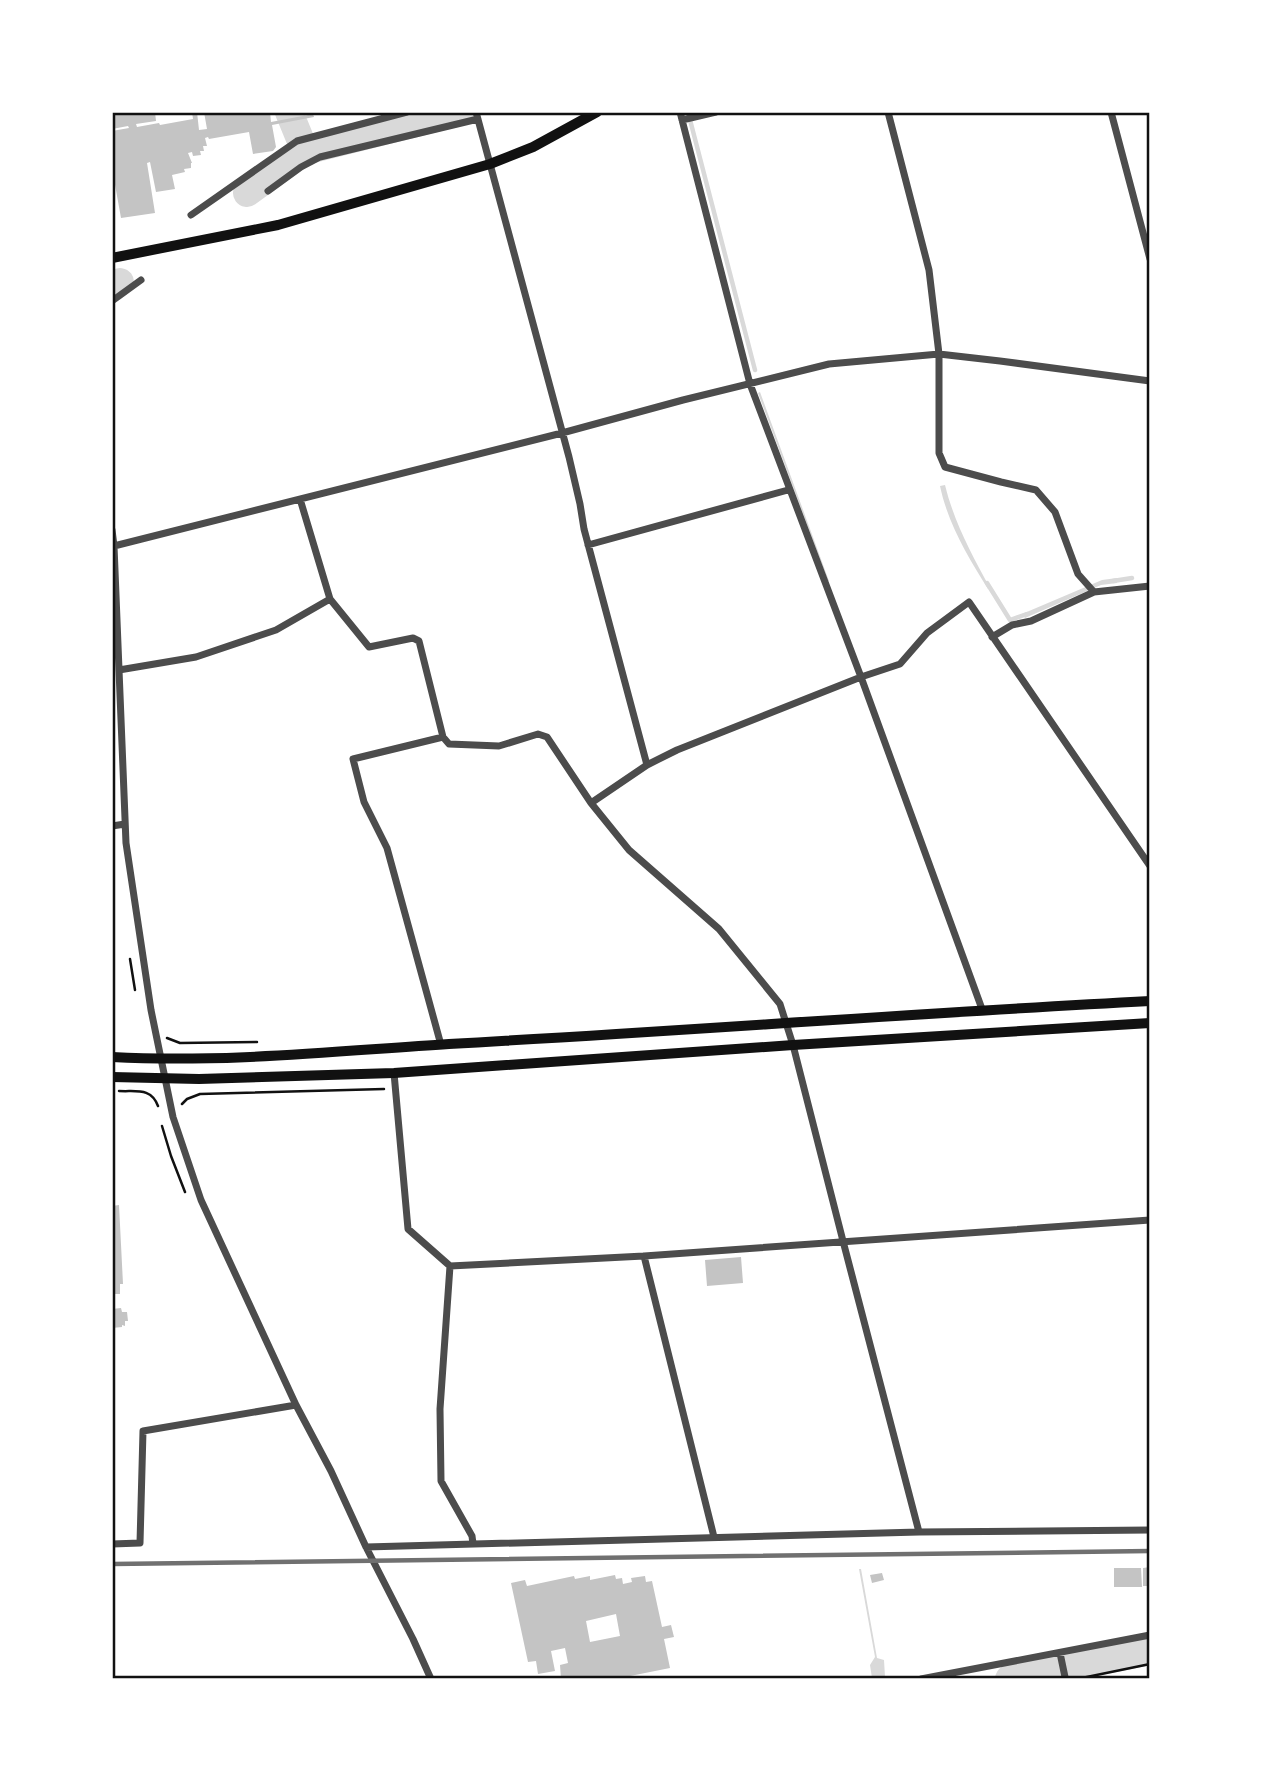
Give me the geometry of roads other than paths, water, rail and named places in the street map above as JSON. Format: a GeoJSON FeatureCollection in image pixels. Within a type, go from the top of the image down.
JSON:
{"type":"FeatureCollection","features":[{"type":"Feature","properties":{"kind":"main road"},"geometry":{"type":"LineString","coordinates":[[112,258],[278,225],[490,164],[533,147],[597,112]]}},
{"type":"Feature","properties":{"kind":"main road"},"geometry":{"type":"LineString","coordinates":[[112,1058],[163,1060],[263,1057],[982,1009],[1150,1001]]}},
{"type":"Feature","properties":{"kind":"main road"},"geometry":{"type":"LineString","coordinates":[[112,1077],[165,1079],[394,1073],[1150,1023]]}},
{"type":"Feature","properties":{"kind":"street"},"geometry":{"type":"LineString","coordinates":[[191,215],[297,141],[407,112]]}},
{"type":"Feature","properties":{"kind":"street"},"geometry":{"type":"LineString","coordinates":[[716,112],[681,116],[750,384],[982,1009]]}},
{"type":"Feature","properties":{"kind":"street"},"geometry":{"type":"LineString","coordinates":[[888,112],[929,270],[939,354],[939,453],[945,467],[1036,490],[1055,512],[1078,574],[1094,592]]}},
{"type":"Feature","properties":{"kind":"street"},"geometry":{"type":"LineString","coordinates":[[1111,112],[1150,259]]}},
{"type":"Feature","properties":{"kind":"street"},"geometry":{"type":"LineString","coordinates":[[268,191],[320,157],[477,116],[562,433],[588,545],[646,765]]}},
{"type":"Feature","properties":{"kind":"street"},"geometry":{"type":"LineString","coordinates":[[112,301],[141,281]]}},
{"type":"Feature","properties":{"kind":"street"},"geometry":{"type":"LineString","coordinates":[[114,546],[829,364],[939,354],[1150,381]]}},
{"type":"Feature","properties":{"kind":"street"},"geometry":{"type":"LineString","coordinates":[[588,545],[789,489]]}},
{"type":"Feature","properties":{"kind":"street"},"geometry":{"type":"LineString","coordinates":[[300,499],[330,599],[369,647],[413,638],[419,641],[443,737],[449,744],[499,746],[538,734],[547,737],[591,803],[629,850],[719,929],[780,1004],[793,1045],[919,1532]]}},
{"type":"Feature","properties":{"kind":"street"},"geometry":{"type":"LineString","coordinates":[[112,530],[126,843],[151,1010],[173,1117],[201,1200],[296,1405],[331,1471],[431,1679]]}},
{"type":"Feature","properties":{"kind":"street"},"geometry":{"type":"LineString","coordinates":[[992,637],[1012,625],[1031,621],[1094,592],[1150,586]]}},
{"type":"Feature","properties":{"kind":"street"},"geometry":{"type":"LineString","coordinates":[[118,670],[196,657],[276,630],[330,599]]}},
{"type":"Feature","properties":{"kind":"street"},"geometry":{"type":"LineString","coordinates":[[591,803],[646,765],[677,750],[900,664],[927,633],[969,602],[1150,866]]}},
{"type":"Feature","properties":{"kind":"street"},"geometry":{"type":"LineString","coordinates":[[441,1045],[387,848],[364,802],[353,759],[443,737]]}},
{"type":"Feature","properties":{"kind":"street"},"geometry":{"type":"LineString","coordinates":[[112,826],[125,824]]}},
{"type":"Feature","properties":{"kind":"street"},"geometry":{"type":"LineString","coordinates":[[394,1073],[408,1229],[450,1266],[644,1256],[1150,1220]]}},
{"type":"Feature","properties":{"kind":"street"},"geometry":{"type":"LineString","coordinates":[[644,1256],[714,1537]]}},
{"type":"Feature","properties":{"kind":"street"},"geometry":{"type":"LineString","coordinates":[[450,1266],[440,1409],[441,1481],[472,1536],[473,1544]]}},
{"type":"Feature","properties":{"kind":"street"},"geometry":{"type":"LineString","coordinates":[[112,1544],[140,1543],[143,1431],[296,1405]]}},
{"type":"Feature","properties":{"kind":"street"},"geometry":{"type":"LineString","coordinates":[[366,1547],[919,1532],[1150,1530]]}},
{"type":"Feature","properties":{"kind":"street"},"geometry":{"type":"LineString","coordinates":[[921,1679],[1060,1657],[1150,1634]]}},
{"type":"Feature","properties":{"kind":"street"},"geometry":{"type":"LineString","coordinates":[[1060,1657],[1065,1677]]}},
{"type":"Feature","properties":{"kind":"waterway"},"geometry":{"type":"LineString","coordinates":[[289,112],[305,151]]}},
{"type":"Feature","properties":{"kind":"waterway"},"geometry":{"type":"LineString","coordinates":[[247,193],[305,151],[460,112]]}},
{"type":"Feature","properties":{"kind":"waterway"},"geometry":{"type":"LineString","coordinates":[[688,112],[755,370]]}},
{"type":"Feature","properties":{"kind":"waterway"},"geometry":{"type":"LineString","coordinates":[[112,288],[120,282]]}},
{"type":"Feature","properties":{"kind":"waterway"},"geometry":{"type":"LineString","coordinates":[[1113,581],[1132,578]]}},
{"type":"Feature","properties":{"kind":"waterway"},"geometry":{"type":"LineString","coordinates":[[987,583],[1010,620],[1027,614]]}},
{"type":"Feature","properties":{"kind":"waterway"},"geometry":{"type":"LineString","coordinates":[[1009,1679],[1150,1651]]}},
{"type":"Feature","properties":{"kind":"railway"},"geometry":{"type":"LineString","coordinates":[[112,1564],[1150,1551]]}}]}
